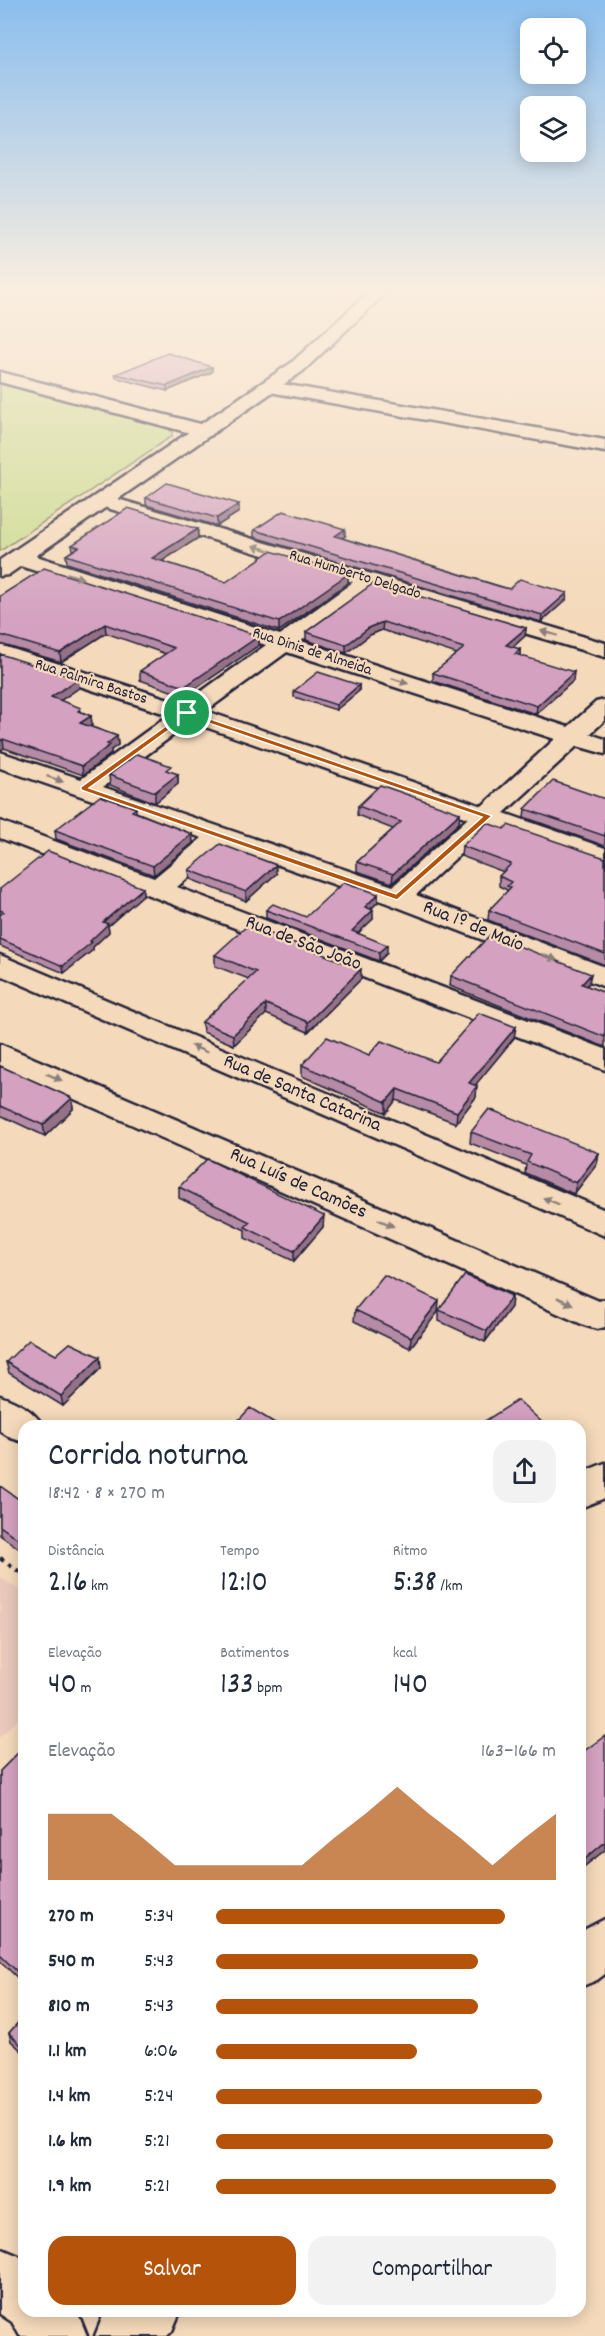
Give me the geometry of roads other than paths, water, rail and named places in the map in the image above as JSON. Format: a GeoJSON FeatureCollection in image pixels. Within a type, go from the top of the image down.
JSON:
{"type":"FeatureCollection","features":[{"type":"Feature","properties":{"kind":"street"},"geometry":{"type":"LineString","coordinates":[[92,401],[206,431]]}},
{"type":"Feature","properties":{"kind":"street"},"geometry":{"type":"LineString","coordinates":[[9,564],[250,401]]}},
{"type":"Feature","properties":{"kind":"street"},"geometry":{"type":"LineString","coordinates":[[350,401],[605,446]]}},
{"type":"Feature","properties":{"kind":"street","name":"Rua Humberto Delgado"},"geometry":{"type":"LineString","coordinates":[[104,501],[605,650]]}},
{"type":"Feature","properties":{"kind":"street","name":"Rua Dinis de Almeida"},"geometry":{"type":"LineString","coordinates":[[9,564],[283,643],[605,747]]}},
{"type":"Feature","properties":{"kind":"street"},"geometry":{"type":"LineString","coordinates":[[84,789],[370,580]]}},
{"type":"Feature","properties":{"kind":"street","name":"Rua Palmira Bastos"},"geometry":{"type":"LineString","coordinates":[[0,652],[187,713],[605,857]]}},
{"type":"Feature","properties":{"kind":"street"},"geometry":{"type":"LineString","coordinates":[[397,897],[605,707]]}},
{"type":"Feature","properties":{"kind":"street","name":"Rua 1º de Maio"},"geometry":{"type":"LineString","coordinates":[[0,760],[397,897],[605,978]]}},
{"type":"Feature","properties":{"kind":"street","name":"Rua de São João"},"geometry":{"type":"LineString","coordinates":[[0,829],[605,1060]]}},
{"type":"Feature","properties":{"kind":"street"},"geometry":{"type":"LineString","coordinates":[[157,889],[221,836]]}},
{"type":"Feature","properties":{"kind":"street","name":"Rua de Santa Catarina"},"geometry":{"type":"LineString","coordinates":[[0,964],[605,1224]]}},
{"type":"Feature","properties":{"kind":"street","name":"Rua Luís de Camões"},"geometry":{"type":"LineString","coordinates":[[0,1054],[601,1314]]}},
{"type":"Feature","properties":{"kind":"street"},"geometry":{"type":"LineString","coordinates":[[0,1411],[18,1423]]}},
{"type":"Feature","properties":{"kind":"street"},"geometry":{"type":"LineString","coordinates":[[586,1489],[605,1479]]}},
{"type":"Feature","properties":{"kind":"street"},"geometry":{"type":"LineString","coordinates":[[586,1958],[605,1943]]}},
{"type":"Feature","properties":{"kind":"street"},"geometry":{"type":"LineString","coordinates":[[0,2275],[18,2294]]}},
{"type":"Feature","properties":{"kind":"street"},"geometry":{"type":"LineString","coordinates":[[40,2317],[59,2336]]}},
{"type":"Feature","properties":{"kind":"street"},"geometry":{"type":"LineString","coordinates":[[123,2336],[147,2317]]}}]}
